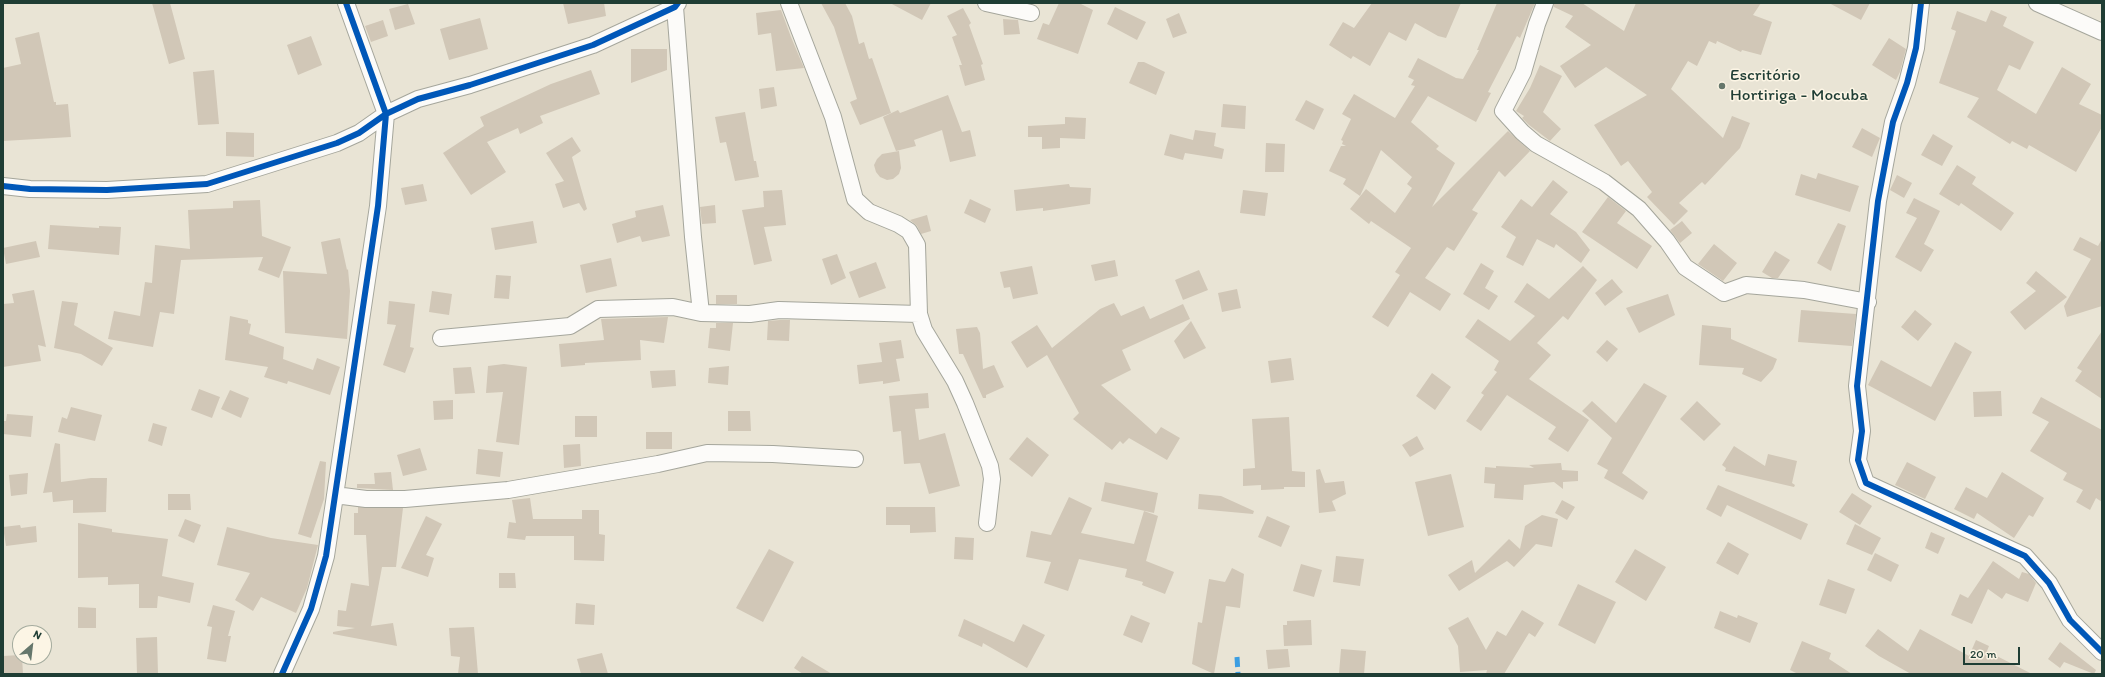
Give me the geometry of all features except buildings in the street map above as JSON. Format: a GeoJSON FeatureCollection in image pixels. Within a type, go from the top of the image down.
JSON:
{"type":"FeatureCollection","features":[{"type":"Feature","properties":{"kind":"street"},"geometry":{"type":"LineString","coordinates":[[282,674],[311,609],[326,556],[378,206],[386,114],[346,3]]}},
{"type":"Feature","properties":{"kind":"street"},"geometry":{"type":"LineString","coordinates":[[789,3],[833,117],[855,199],[869,212],[898,224],[909,231],[917,245],[919,314],[924,330],[955,381],[965,402],[990,466],[992,479],[988,523]]}},
{"type":"Feature","properties":{"kind":"street"},"geometry":{"type":"LineString","coordinates":[[986,3],[1031,13]]}},
{"type":"Feature","properties":{"kind":"street"},"geometry":{"type":"LineString","coordinates":[[1545,3],[1537,24],[1523,72],[1503,111],[1522,132],[1536,144],[1604,182],[1639,209],[1667,241],[1685,267],[1724,293],[1746,285],[1804,290],[1868,302]]}},
{"type":"Feature","properties":{"kind":"street"},"geometry":{"type":"LineString","coordinates":[[1921,3],[1916,48],[1907,83],[1893,122],[1878,201],[1868,302],[1857,386],[1862,431],[1858,460],[1866,483],[2025,556],[2049,583],[2070,620],[2102,652]]}},
{"type":"Feature","properties":{"kind":"street"},"geometry":{"type":"LineString","coordinates":[[2037,3],[2102,32]]}},
{"type":"Feature","properties":{"kind":"street"},"geometry":{"type":"LineString","coordinates":[[3,186],[30,189],[107,190],[207,184],[337,143],[359,133],[386,114],[418,99],[470,85],[593,45],[676,5],[692,229],[701,313]]}},
{"type":"Feature","properties":{"kind":"street"},"geometry":{"type":"LineString","coordinates":[[441,338],[570,326],[598,309],[673,308],[701,313],[750,314],[779,310],[919,314]]}},
{"type":"Feature","properties":{"kind":"street"},"geometry":{"type":"LineString","coordinates":[[335,494],[366,500],[405,499],[508,490],[643,467],[706,453],[773,454],[855,459]]}},
{"type":"Feature","properties":{"kind":"marked path"},"geometry":{"type":"LineString","coordinates":[[1237,657],[1238,674]]}},
{"type":"Feature","properties":{"kind":"cycle path"},"geometry":{"type":"LineString","coordinates":[[282,674],[311,609],[326,556],[378,206],[386,114],[346,3]]}},
{"type":"Feature","properties":{"kind":"cycle path"},"geometry":{"type":"LineString","coordinates":[[3,186],[30,189],[107,190],[207,184],[337,143],[359,133],[386,114],[418,99],[470,85],[593,45],[675,7],[678,3]]}},
{"type":"Feature","properties":{"kind":"cycle path"},"geometry":{"type":"LineString","coordinates":[[1921,3],[1916,48],[1907,83],[1893,122],[1878,201],[1857,386],[1862,431],[1858,460],[1866,483],[2025,556],[2049,583],[2070,620],[2102,652]]}},
{"type":"Feature","properties":{"kind":"place","name":"Escritório Hortiriga - Mocuba"},"geometry":{"type":"Point","coordinates":[1722,86]}}]}
